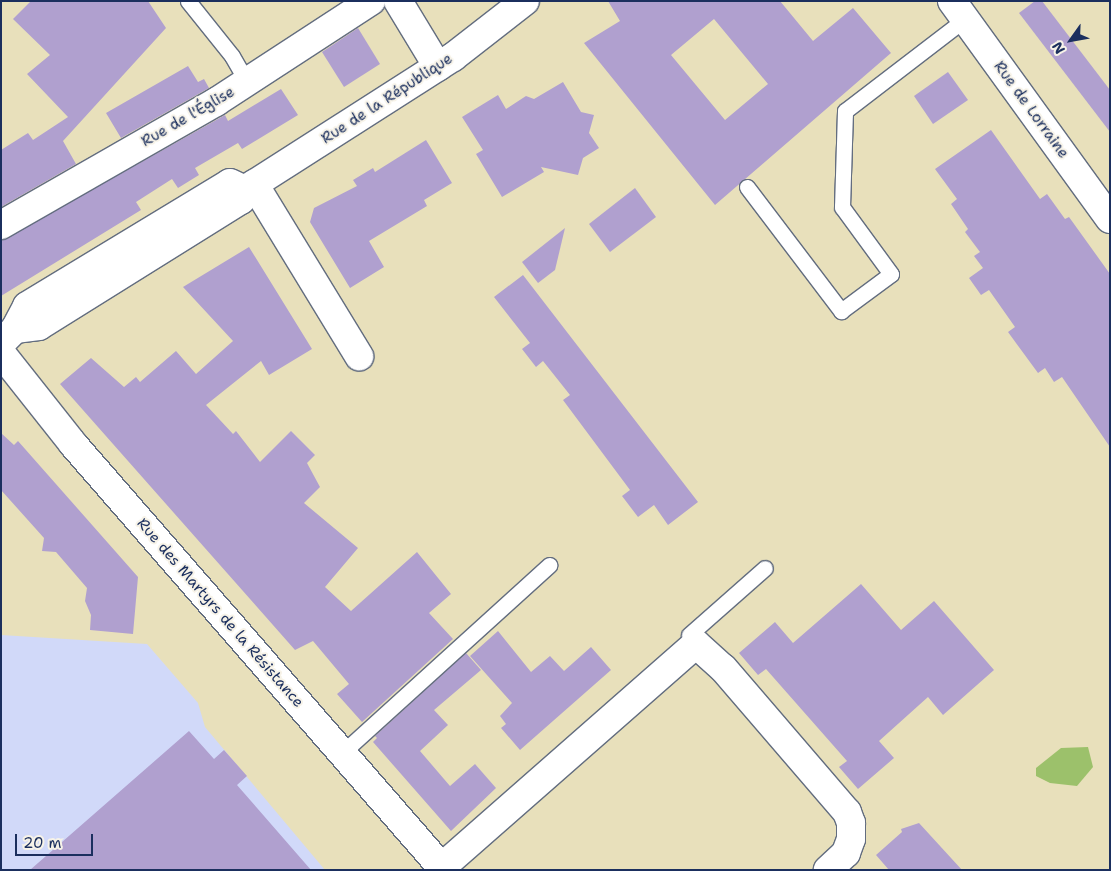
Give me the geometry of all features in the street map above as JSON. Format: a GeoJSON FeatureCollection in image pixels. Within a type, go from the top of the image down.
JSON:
{"type":"FeatureCollection","features":[{"type":"Feature","properties":{"kind":"street"},"geometry":{"type":"LineString","coordinates":[[398,1],[438,67]]}},
{"type":"Feature","properties":{"kind":"street","name":"Rue de la République"},"geometry":{"type":"LineString","coordinates":[[8,335],[39,326],[241,200],[250,187],[438,67],[525,1]]}},
{"type":"Feature","properties":{"kind":"street","name":"Rue de l'Église"},"geometry":{"type":"LineString","coordinates":[[1,225],[247,82],[367,4]]}},
{"type":"Feature","properties":{"kind":"street","name":"Rue de Lorraine"},"geometry":{"type":"LineString","coordinates":[[959,10],[1110,219]]}},
{"type":"Feature","properties":{"kind":"street"},"geometry":{"type":"LineString","coordinates":[[250,187],[359,356]]}},
{"type":"Feature","properties":{"kind":"street","name":"Rue des Martyrs de la Résistance"},"geometry":{"type":"LineString","coordinates":[[1,353],[73,444],[443,868]]}},
{"type":"Feature","properties":{"kind":"street"},"geometry":{"type":"LineString","coordinates":[[443,868],[696,644],[729,676],[847,812],[851,823],[851,838],[846,853],[828,870]]}},
{"type":"Feature","properties":{"kind":"lane"},"geometry":{"type":"LineString","coordinates":[[188,1],[232,56],[247,82]]}},
{"type":"Feature","properties":{"kind":"lane"},"geometry":{"type":"LineString","coordinates":[[747,187],[841,311],[891,274],[842,207],[845,111],[959,10]]}},
{"type":"Feature","properties":{"kind":"lane"},"geometry":{"type":"LineString","coordinates":[[342,753],[549,565]]}},
{"type":"Feature","properties":{"kind":"lane"},"geometry":{"type":"LineString","coordinates":[[689,635],[765,568]]}},
{"type":"Feature","properties":{"kind":"shaded area"},"geometry":{"type":"Polygon","coordinates":[[[1,635],[147,644],[198,703],[205,727],[325,870],[1,870],[1,635]]]}},
{"type":"Feature","properties":{"kind":"green space"},"geometry":{"type":"Polygon","coordinates":[[[1088,747],[1093,767],[1077,786],[1050,783],[1036,776],[1036,768],[1061,748],[1088,747]]]}},
{"type":"Feature","properties":{"kind":"building"},"geometry":{"type":"Polygon","coordinates":[[[31,1],[148,1],[166,28],[63,141],[76,164],[1,207],[1,150],[28,133],[33,140],[68,117],[27,74],[50,55],[13,19],[31,1]]]}},
{"type":"Feature","properties":{"kind":"building"},"geometry":{"type":"Polygon","coordinates":[[[608,1],[780,1],[813,41],[853,8],[891,53],[715,205],[584,43],[620,21],[608,1]],[[714,19],[671,55],[725,120],[768,84],[714,19]]]}},
{"type":"Feature","properties":{"kind":"building"},"geometry":{"type":"Polygon","coordinates":[[[1035,1],[1042,1],[1110,90],[1110,132],[1019,13],[1035,1]]]}},
{"type":"Feature","properties":{"kind":"building"},"geometry":{"type":"Polygon","coordinates":[[[358,28],[380,64],[344,87],[322,52],[358,28]]]}},
{"type":"Feature","properties":{"kind":"building"},"geometry":{"type":"Polygon","coordinates":[[[188,66],[198,82],[204,79],[209,88],[121,138],[106,113],[188,66]]]}},
{"type":"Feature","properties":{"kind":"building"},"geometry":{"type":"Polygon","coordinates":[[[948,72],[968,100],[933,124],[914,96],[948,72]]]}},
{"type":"Feature","properties":{"kind":"building"},"geometry":{"type":"Polygon","coordinates":[[[563,82],[581,112],[594,115],[589,133],[599,148],[583,158],[578,175],[541,167],[544,172],[502,197],[476,154],[483,150],[462,117],[498,95],[506,109],[526,96],[534,99],[563,82]]]}},
{"type":"Feature","properties":{"kind":"building"},"geometry":{"type":"Polygon","coordinates":[[[281,89],[298,115],[242,149],[238,143],[195,168],[199,175],[178,188],[172,179],[136,202],[141,210],[1,296],[1,241],[225,115],[228,121],[281,89]]]}},
{"type":"Feature","properties":{"kind":"building"},"geometry":{"type":"Polygon","coordinates":[[[991,130],[1040,199],[1047,194],[1065,219],[1069,217],[1110,274],[1110,447],[1062,377],[1054,382],[1045,368],[1038,373],[1008,332],[1015,327],[989,290],[981,295],[969,278],[983,268],[974,256],[980,252],[965,232],[968,229],[951,204],[957,199],[935,169],[991,130]]]}},
{"type":"Feature","properties":{"kind":"building"},"geometry":{"type":"Polygon","coordinates":[[[426,140],[452,183],[424,200],[427,206],[369,241],[384,267],[350,288],[310,222],[314,208],[357,186],[353,180],[373,168],[375,172],[426,140]]]}},
{"type":"Feature","properties":{"kind":"building"},"geometry":{"type":"Polygon","coordinates":[[[635,188],[656,217],[610,252],[589,224],[635,188]]]}},
{"type":"Feature","properties":{"kind":"building"},"geometry":{"type":"Polygon","coordinates":[[[565,228],[555,270],[538,283],[522,262],[565,228]]]}},
{"type":"Feature","properties":{"kind":"building"},"geometry":{"type":"Polygon","coordinates":[[[249,247],[312,349],[269,375],[261,361],[206,405],[233,434],[236,431],[260,462],[291,431],[315,455],[307,463],[320,487],[304,503],[358,548],[325,587],[351,611],[417,552],[451,594],[429,613],[453,639],[362,722],[337,694],[349,684],[313,641],[295,650],[60,384],[91,358],[124,387],[136,377],[140,382],[176,351],[196,374],[233,341],[183,287],[249,247]]]}},
{"type":"Feature","properties":{"kind":"building"},"geometry":{"type":"Polygon","coordinates":[[[523,275],[698,502],[668,525],[654,505],[638,517],[622,496],[630,490],[563,400],[570,395],[543,361],[536,367],[522,349],[530,343],[494,297],[523,275]]]}},
{"type":"Feature","properties":{"kind":"building"},"geometry":{"type":"Polygon","coordinates":[[[1,433],[14,445],[18,441],[138,577],[133,634],[90,630],[91,615],[85,601],[87,588],[56,552],[42,551],[44,538],[1,490],[1,433]]]}},
{"type":"Feature","properties":{"kind":"building"},"geometry":{"type":"Polygon","coordinates":[[[861,584],[901,630],[934,601],[994,670],[943,715],[928,697],[879,741],[894,758],[858,789],[839,767],[847,761],[766,669],[758,675],[739,653],[775,622],[793,643],[861,584]]]}},
{"type":"Feature","properties":{"kind":"building"},"geometry":{"type":"Polygon","coordinates":[[[498,631],[531,672],[550,656],[564,671],[591,647],[611,670],[520,750],[501,728],[506,724],[500,716],[512,703],[470,656],[498,631]]]}},
{"type":"Feature","properties":{"kind":"building"},"geometry":{"type":"Polygon","coordinates":[[[466,653],[481,670],[434,710],[448,725],[420,751],[450,786],[475,764],[496,788],[451,831],[373,742],[377,738],[375,736],[466,653]]]}},
{"type":"Feature","properties":{"kind":"building"},"geometry":{"type":"Polygon","coordinates":[[[189,731],[214,759],[224,750],[247,776],[237,785],[311,870],[30,870],[189,731]]]}},
{"type":"Feature","properties":{"kind":"building"},"geometry":{"type":"Polygon","coordinates":[[[919,823],[962,870],[889,870],[876,855],[902,832],[901,829],[919,823]]]}}]}
